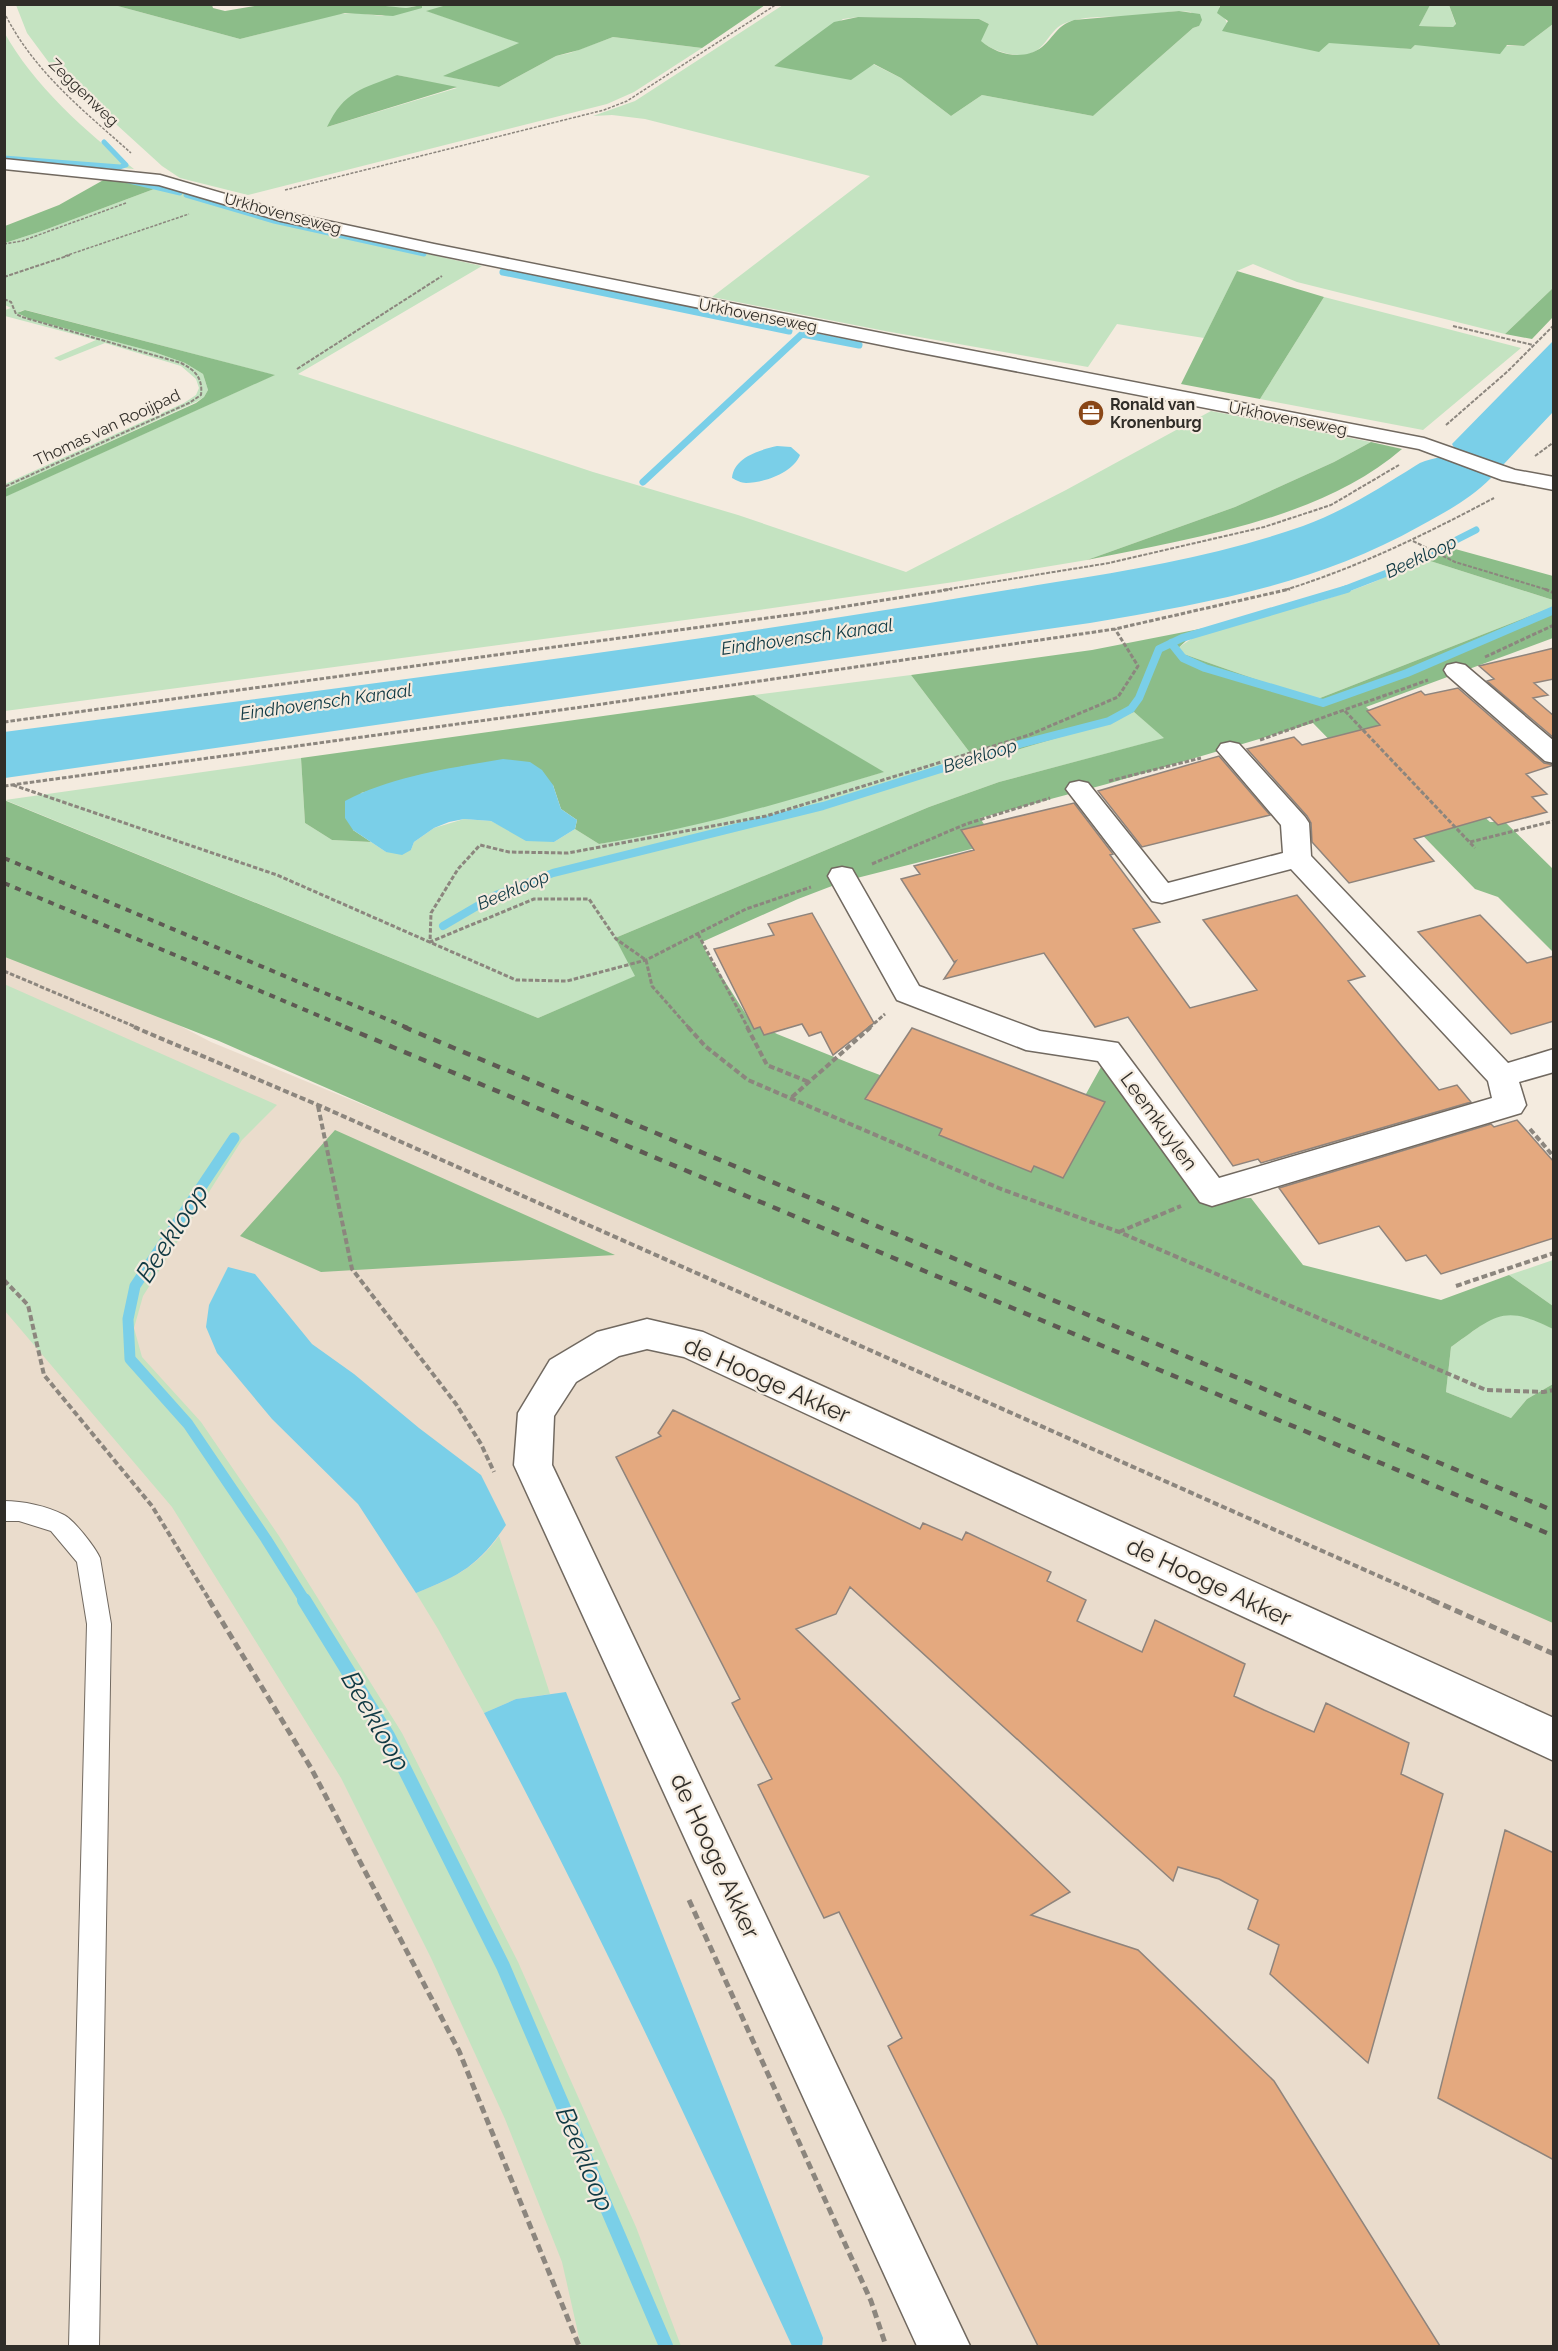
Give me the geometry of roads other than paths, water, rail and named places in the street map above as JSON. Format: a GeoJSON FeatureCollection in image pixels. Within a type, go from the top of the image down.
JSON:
{"type":"FeatureCollection","features":[{"type":"Feature","properties":{"kind":"street","name":"Urkhovenseweg"},"geometry":{"type":"LineString","coordinates":[[4,164],[160,180],[331,227],[477,258],[1430,446],[1517,477],[1554,484]]}},
{"type":"Feature","properties":{"kind":"street"},"geometry":{"type":"LineString","coordinates":[[1456,670],[1554,755]]}},
{"type":"Feature","properties":{"kind":"street"},"geometry":{"type":"LineString","coordinates":[[1230,750],[1295,823],[1297,858],[1506,1091],[1554,1060]]}},
{"type":"Feature","properties":{"kind":"street"},"geometry":{"type":"LineString","coordinates":[[1079,789],[1162,894],[1297,858]]}},
{"type":"Feature","properties":{"kind":"street","name":"Leemkuylen"},"geometry":{"type":"LineString","coordinates":[[842,876],[908,993],[1037,1042],[1107,1051],[1212,1193],[1506,1091]]}},
{"type":"Feature","properties":{"kind":"street","name":"de Hooge Akker"},"geometry":{"type":"LineString","coordinates":[[944,2346],[533,1465],[536,1413],[563,1371],[610,1343],[647,1334],[690,1343],[1554,1740]]}},
{"type":"Feature","properties":{"kind":"lane"},"geometry":{"type":"LineString","coordinates":[[4,1511],[19,1511],[58,1523],[88,1558],[99,1624],[84,2346]]}},
{"type":"Feature","properties":{"kind":"water","name":"Eindhovensch Kanaal"},"geometry":{"type":"Polygon","coordinates":[[[1553,341],[1553,412],[1503,465],[1497,466],[1488,473],[1491,478],[1483,486],[1448,510],[1380,546],[1341,563],[1260,589],[1176,608],[1090,623],[5,778],[4,732],[737,633],[1118,572],[1242,545],[1303,526],[1332,514],[1420,463],[1456,451],[1452,444],[1553,341]]]}},
{"type":"Feature","properties":{"kind":"water"},"geometry":{"type":"Polygon","coordinates":[[[777,446],[791,447],[800,455],[784,472],[753,483],[732,478],[737,465],[743,460],[756,452],[777,446]]]}},
{"type":"Feature","properties":{"kind":"water"},"geometry":{"type":"Polygon","coordinates":[[[503,759],[530,762],[542,770],[553,785],[561,809],[577,820],[575,829],[554,842],[526,841],[491,821],[464,819],[434,828],[414,842],[411,850],[402,855],[386,852],[353,830],[345,818],[345,801],[363,792],[422,774],[503,759]]]}},
{"type":"Feature","properties":{"kind":"water"},"geometry":{"type":"Polygon","coordinates":[[[228,1267],[255,1274],[312,1344],[354,1374],[419,1428],[481,1475],[506,1525],[477,1560],[445,1581],[416,1593],[358,1504],[272,1419],[217,1353],[206,1327],[209,1305],[228,1267]]]}},
{"type":"Feature","properties":{"kind":"water"},"geometry":{"type":"Polygon","coordinates":[[[566,1692],[823,2338],[822,2346],[792,2346],[604,1948],[484,1713],[516,1699],[566,1692]]]}},
{"type":"Feature","properties":{"kind":"waterway"},"geometry":{"type":"LineString","coordinates":[[4,158],[120,167],[126,165],[104,142]]}},
{"type":"Feature","properties":{"kind":"waterway"},"geometry":{"type":"LineString","coordinates":[[125,180],[180,193]]}},
{"type":"Feature","properties":{"kind":"waterway"},"geometry":{"type":"LineString","coordinates":[[186,195],[274,221],[424,254]]}},
{"type":"Feature","properties":{"kind":"waterway"},"geometry":{"type":"LineString","coordinates":[[503,272],[789,331]]}},
{"type":"Feature","properties":{"kind":"waterway"},"geometry":{"type":"LineString","coordinates":[[643,482],[802,334],[859,345]]}},
{"type":"Feature","properties":{"kind":"waterway","name":"Beekloop"},"geometry":{"type":"LineString","coordinates":[[1343,590],[1405,566],[1476,530]]}},
{"type":"Feature","properties":{"kind":"waterway","name":"Beekloop"},"geometry":{"type":"LineString","coordinates":[[1171,643],[1347,589]]}},
{"type":"Feature","properties":{"kind":"waterway"},"geometry":{"type":"LineString","coordinates":[[1171,643],[1183,658],[1205,668],[1323,703],[1407,673],[1554,610]]}},
{"type":"Feature","properties":{"kind":"waterway","name":"Beekloop"},"geometry":{"type":"LineString","coordinates":[[443,926],[496,895],[553,873],[823,806],[1020,744],[1109,721],[1131,709],[1139,698],[1159,649],[1171,643]]}},
{"type":"Feature","properties":{"kind":"waterway","name":"Beekloop"},"geometry":{"type":"LineString","coordinates":[[234,1138],[135,1286],[128,1319],[130,1359],[188,1424],[305,1601]]}},
{"type":"Feature","properties":{"kind":"waterway","name":"Beekloop"},"geometry":{"type":"LineString","coordinates":[[304,1600],[388,1736],[503,1966],[666,2346]]}},
{"type":"Feature","properties":{"kind":"railway"},"geometry":{"type":"LineString","coordinates":[[4,858],[408,1028]]}},
{"type":"Feature","properties":{"kind":"railway"},"geometry":{"type":"LineString","coordinates":[[4,883],[348,1028]]}},
{"type":"Feature","properties":{"kind":"railway"},"geometry":{"type":"LineString","coordinates":[[345,1027],[1554,1536]]}},
{"type":"Feature","properties":{"kind":"railway"},"geometry":{"type":"LineString","coordinates":[[404,1027],[1554,1511]]}},
{"type":"Feature","properties":{"kind":"place","name":"Ronald van Kronenburg"},"geometry":{"type":"Point","coordinates":[1091,413]}}]}
